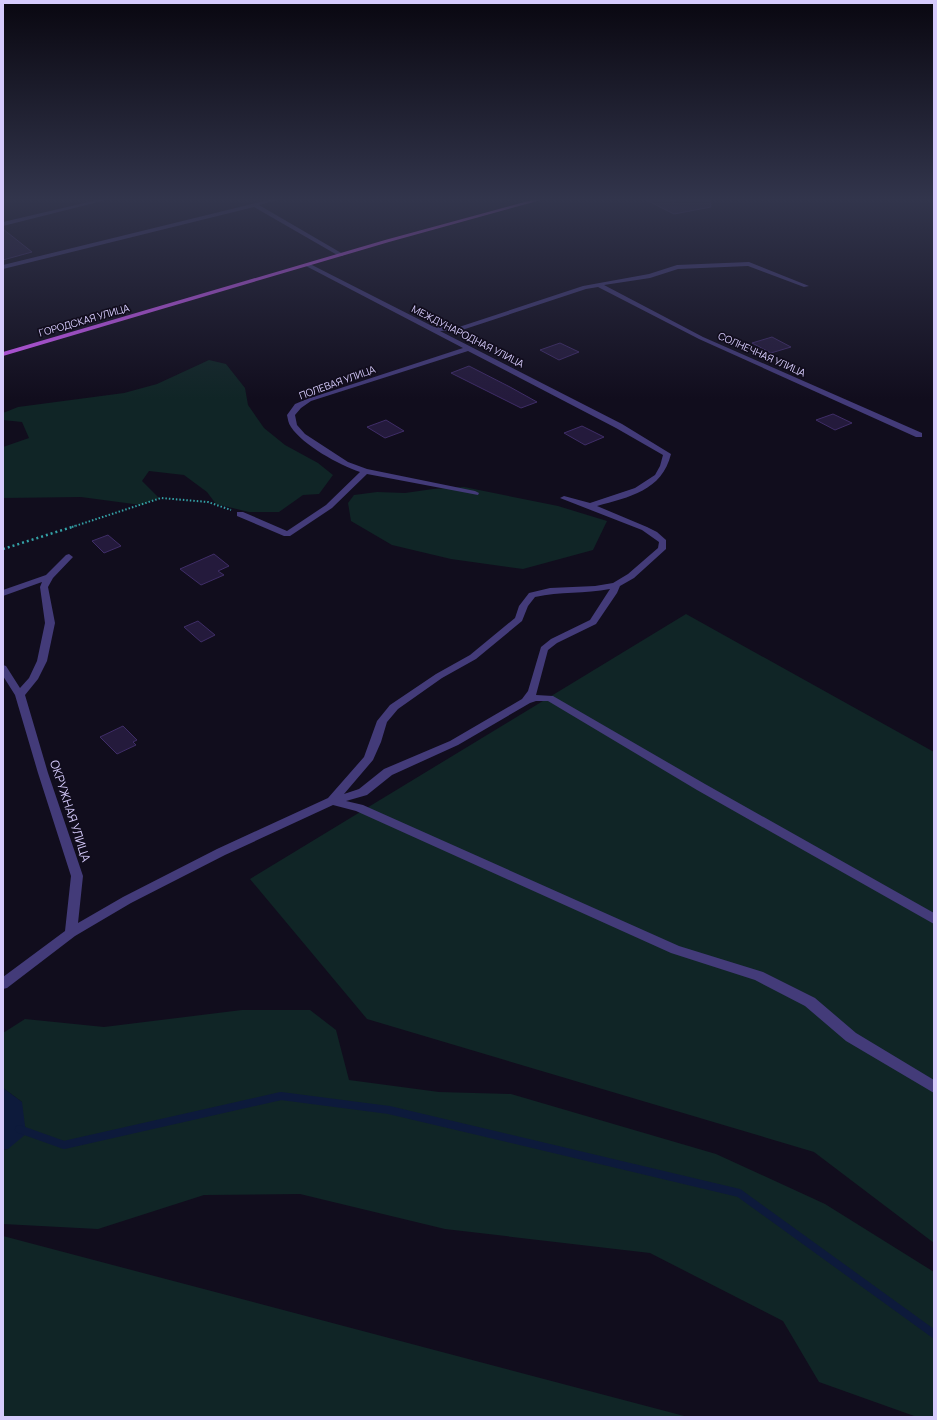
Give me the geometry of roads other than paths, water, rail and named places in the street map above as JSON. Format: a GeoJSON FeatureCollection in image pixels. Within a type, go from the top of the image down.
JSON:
{"type":"FeatureCollection","features":[{"type":"Feature","properties":{"kind":"main road","name":"ГОРОДСКАЯ УЛИЦА"},"geometry":{"type":"LineString","coordinates":[[3,354],[300,266]]}},
{"type":"Feature","properties":{"kind":"street","name":"МЕЖДУНАРОДНАЯ УЛИЦА"},"geometry":{"type":"LineString","coordinates":[[312,266],[619,426],[667,454],[663,468],[655,479],[645,486],[590,506]]}},
{"type":"Feature","properties":{"kind":"street"},"geometry":{"type":"LineString","coordinates":[[433,330],[460,329],[585,287],[650,276],[677,267],[695,266]]}},
{"type":"Feature","properties":{"kind":"street"},"geometry":{"type":"LineString","coordinates":[[755,266],[806,286]]}},
{"type":"Feature","properties":{"kind":"street","name":"СОЛНЕЧНАЯ УЛИЦА"},"geometry":{"type":"LineString","coordinates":[[599,285],[701,338],[918,435]]}},
{"type":"Feature","properties":{"kind":"street","name":"ПОЛЕВАЯ УЛИЦА"},"geometry":{"type":"LineString","coordinates":[[365,471],[345,464],[302,436],[293,425],[291,415],[298,406],[309,400],[470,348]]}},
{"type":"Feature","properties":{"kind":"street"},"geometry":{"type":"LineString","coordinates":[[240,514],[287,534],[312,521],[343,496],[365,471],[475,494]]}},
{"type":"Feature","properties":{"kind":"street"},"geometry":{"type":"LineString","coordinates":[[332,800],[368,758],[376,742],[382,721],[394,707],[439,676],[473,657],[519,619],[524,606],[532,595],[550,591],[595,589],[616,585],[631,576],[656,556],[662,549],[664,542],[656,534],[643,527],[590,506],[564,498]]}},
{"type":"Feature","properties":{"kind":"street"},"geometry":{"type":"LineString","coordinates":[[20,695],[33,679],[42,661],[50,623],[44,587],[49,577],[69,557]]}},
{"type":"Feature","properties":{"kind":"street"},"geometry":{"type":"LineString","coordinates":[[3,593],[49,577]]}},
{"type":"Feature","properties":{"kind":"street"},"geometry":{"type":"LineString","coordinates":[[526,701],[533,692],[544,649],[554,642],[594,622],[613,593],[616,585]]}},
{"type":"Feature","properties":{"kind":"street","name":"ОКРУЖНАЯ УЛИЦА"},"geometry":{"type":"LineString","coordinates":[[3,668],[20,695],[43,773],[77,876],[70,933]]}},
{"type":"Feature","properties":{"kind":"street"},"geometry":{"type":"LineString","coordinates":[[3,984],[70,933],[127,900],[222,852],[332,800],[363,792],[388,772],[454,743],[526,701],[536,698],[550,698],[700,788],[934,919]]}},
{"type":"Feature","properties":{"kind":"street"},"geometry":{"type":"LineString","coordinates":[[332,800],[359,808],[675,950],[759,976],[810,1002],[851,1037],[934,1087]]}},
{"type":"Feature","properties":{"kind":"water"},"geometry":{"type":"Polygon","coordinates":[[[3,1088],[22,1102],[26,1134],[8,1149],[3,1150],[3,1088]]]}},
{"type":"Feature","properties":{"kind":"waterway"},"geometry":{"type":"LineString","coordinates":[[19,1129],[64,1145],[281,1096],[389,1110],[739,1193],[934,1334]]}}]}
